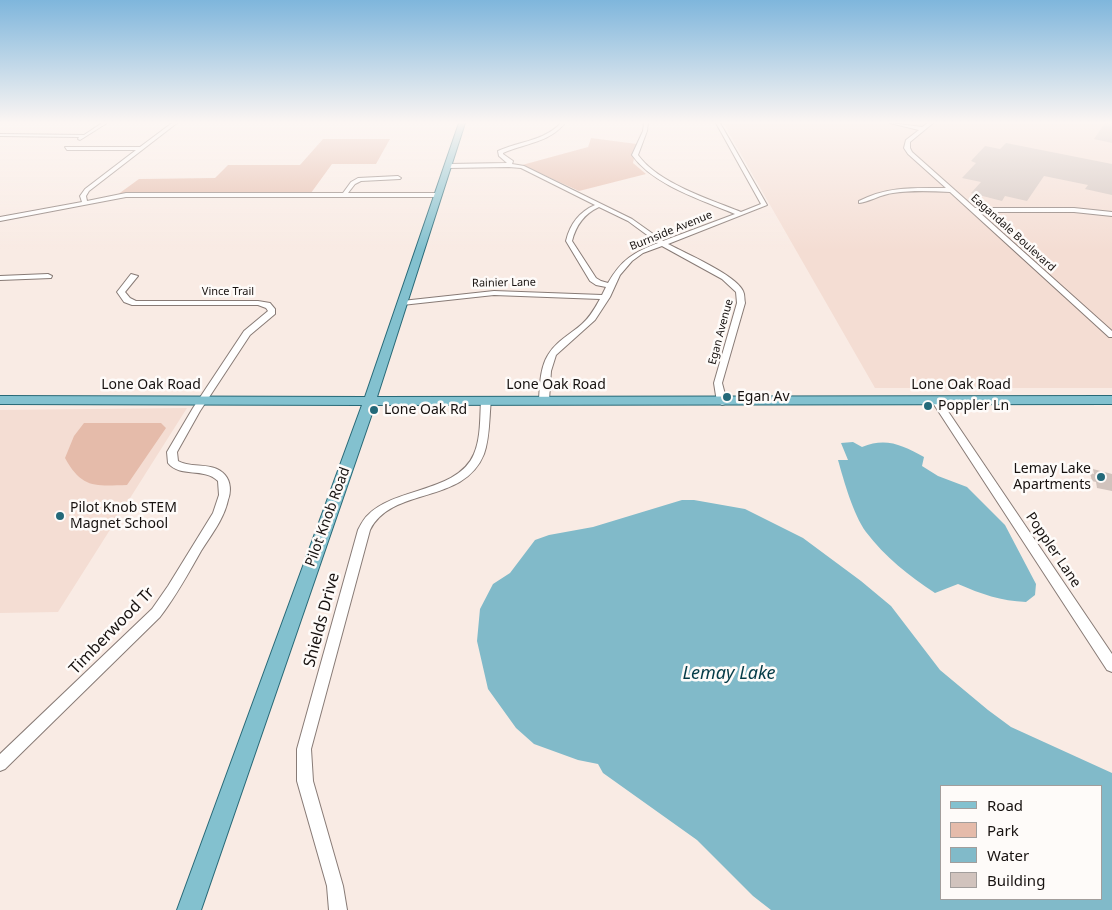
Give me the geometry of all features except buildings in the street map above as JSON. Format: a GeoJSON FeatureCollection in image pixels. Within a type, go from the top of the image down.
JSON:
{"type":"FeatureCollection","features":[{"type":"Feature","properties":{"kind":"main road","name":"Pilot Knob Road"},"geometry":{"type":"LineString","coordinates":[[189,910],[370,400],[448,166]]}},
{"type":"Feature","properties":{"kind":"main road","name":"Lone Oak Road"},"geometry":{"type":"LineString","coordinates":[[0,400],[544,400],[722,402],[1112,400]]}},
{"type":"Feature","properties":{"kind":"street"},"geometry":{"type":"LineString","coordinates":[[85,202],[83,196],[87,190],[119,165]]}},
{"type":"Feature","properties":{"kind":"street","name":"Egan Avenue"},"geometry":{"type":"LineString","coordinates":[[448,166],[481,165]]}},
{"type":"Feature","properties":{"kind":"street","name":"Egan Avenue"},"geometry":{"type":"LineString","coordinates":[[512,165],[522,167],[630,220],[663,244],[725,277],[735,285],[740,292],[741,303],[718,383],[722,402]]}},
{"type":"Feature","properties":{"kind":"street"},"geometry":{"type":"LineString","coordinates":[[641,165],[659,178],[741,214]]}},
{"type":"Feature","properties":{"kind":"street","name":"Burnside Avenue"},"geometry":{"type":"LineString","coordinates":[[544,400],[545,373],[552,356],[564,342],[588,324],[628,261],[641,252],[764,205],[742,165]]}},
{"type":"Feature","properties":{"kind":"street","name":"Eagandale Boulevard"},"geometry":{"type":"LineString","coordinates":[[926,165],[1112,336]]}},
{"type":"Feature","properties":{"kind":"street"},"geometry":{"type":"LineString","coordinates":[[346,194],[352,183],[360,179],[398,178]]}},
{"type":"Feature","properties":{"kind":"street"},"geometry":{"type":"LineString","coordinates":[[861,202],[873,194],[886,191],[952,190]]}},
{"type":"Feature","properties":{"kind":"street"},"geometry":{"type":"LineString","coordinates":[[0,219],[85,202],[142,195],[438,195]]}},
{"type":"Feature","properties":{"kind":"street"},"geometry":{"type":"LineString","coordinates":[[600,205],[584,212],[571,229],[569,241],[593,279],[599,283],[612,286]]}},
{"type":"Feature","properties":{"kind":"street"},"geometry":{"type":"LineString","coordinates":[[973,210],[1074,210],[1112,214]]}},
{"type":"Feature","properties":{"kind":"street"},"geometry":{"type":"LineString","coordinates":[[0,278],[48,276]]}},
{"type":"Feature","properties":{"kind":"street","name":"Vince Trail"},"geometry":{"type":"LineString","coordinates":[[134,276],[121,292],[127,300],[135,303],[258,303],[268,305],[271,308],[272,312],[247,333],[203,400]]}},
{"type":"Feature","properties":{"kind":"street","name":"Rainier Lane"},"geometry":{"type":"LineString","coordinates":[[402,303],[494,293],[606,297]]}},
{"type":"Feature","properties":{"kind":"street","name":"Timberwood Tr"},"geometry":{"type":"LineString","coordinates":[[0,764],[156,613],[170,594],[216,517],[225,491],[222,478],[214,472],[206,470],[180,468],[173,463],[171,456],[178,440],[203,400]]}},
{"type":"Feature","properties":{"kind":"street","name":"Shields Drive"},"geometry":{"type":"LineString","coordinates":[[338,910],[335,886],[305,781],[304,749],[364,530],[372,517],[385,506],[453,481],[471,468],[479,453],[486,400]]}},
{"type":"Feature","properties":{"kind":"street","name":"Poppler Lane"},"geometry":{"type":"LineString","coordinates":[[936,400],[1112,666]]}},
{"type":"Feature","properties":{"kind":"shaded area"},"geometry":{"type":"Polygon","coordinates":[[[747,165],[1112,165],[1112,388],[875,388],[747,165]]]}},
{"type":"Feature","properties":{"kind":"shaded area","name":"Pilot Knob STEM Magnet School"},"geometry":{"type":"Polygon","coordinates":[[[187,408],[58,612],[0,613],[0,410],[187,408]]]}},
{"type":"Feature","properties":{"kind":"green space"},"geometry":{"type":"Polygon","coordinates":[[[228,165],[331,165],[311,193],[117,195],[139,179],[215,178],[228,165]]]}},
{"type":"Feature","properties":{"kind":"green space"},"geometry":{"type":"Polygon","coordinates":[[[523,165],[636,165],[646,174],[579,191],[523,165]]]}},
{"type":"Feature","properties":{"kind":"green space"},"geometry":{"type":"Polygon","coordinates":[[[84,423],[161,423],[166,428],[127,485],[107,486],[91,484],[84,480],[71,468],[65,458],[74,436],[84,423]]]}},
{"type":"Feature","properties":{"kind":"water"},"geometry":{"type":"Polygon","coordinates":[[[853,442],[862,447],[879,443],[901,446],[924,457],[922,466],[938,476],[967,487],[1005,525],[1036,584],[1035,595],[1026,602],[1000,599],[958,584],[935,593],[898,566],[881,550],[861,525],[849,497],[838,460],[848,460],[841,443],[853,442]]]}},
{"type":"Feature","properties":{"kind":"water","name":"Lemay Lake"},"geometry":{"type":"Polygon","coordinates":[[[682,500],[694,500],[745,509],[803,538],[891,606],[940,670],[988,710],[1011,727],[1112,773],[1112,910],[771,910],[753,896],[697,840],[603,773],[598,764],[578,760],[534,744],[516,728],[488,689],[477,641],[480,609],[493,584],[510,573],[535,540],[549,535],[593,527],[682,500]]]}},
{"type":"Feature","properties":{"kind":"place","name":"Egan Av"},"geometry":{"type":"Point","coordinates":[727,397]}},
{"type":"Feature","properties":{"kind":"place","name":"Poppler Ln"},"geometry":{"type":"Point","coordinates":[928,406]}},
{"type":"Feature","properties":{"kind":"place","name":"Lone Oak Rd"},"geometry":{"type":"Point","coordinates":[374,410]}},
{"type":"Feature","properties":{"kind":"place","name":"Lemay Lake Apartments"},"geometry":{"type":"Point","coordinates":[1101,477]}},
{"type":"Feature","properties":{"kind":"place","name":"Pilot Knob STEM Magnet School"},"geometry":{"type":"Point","coordinates":[60,516]}}]}
